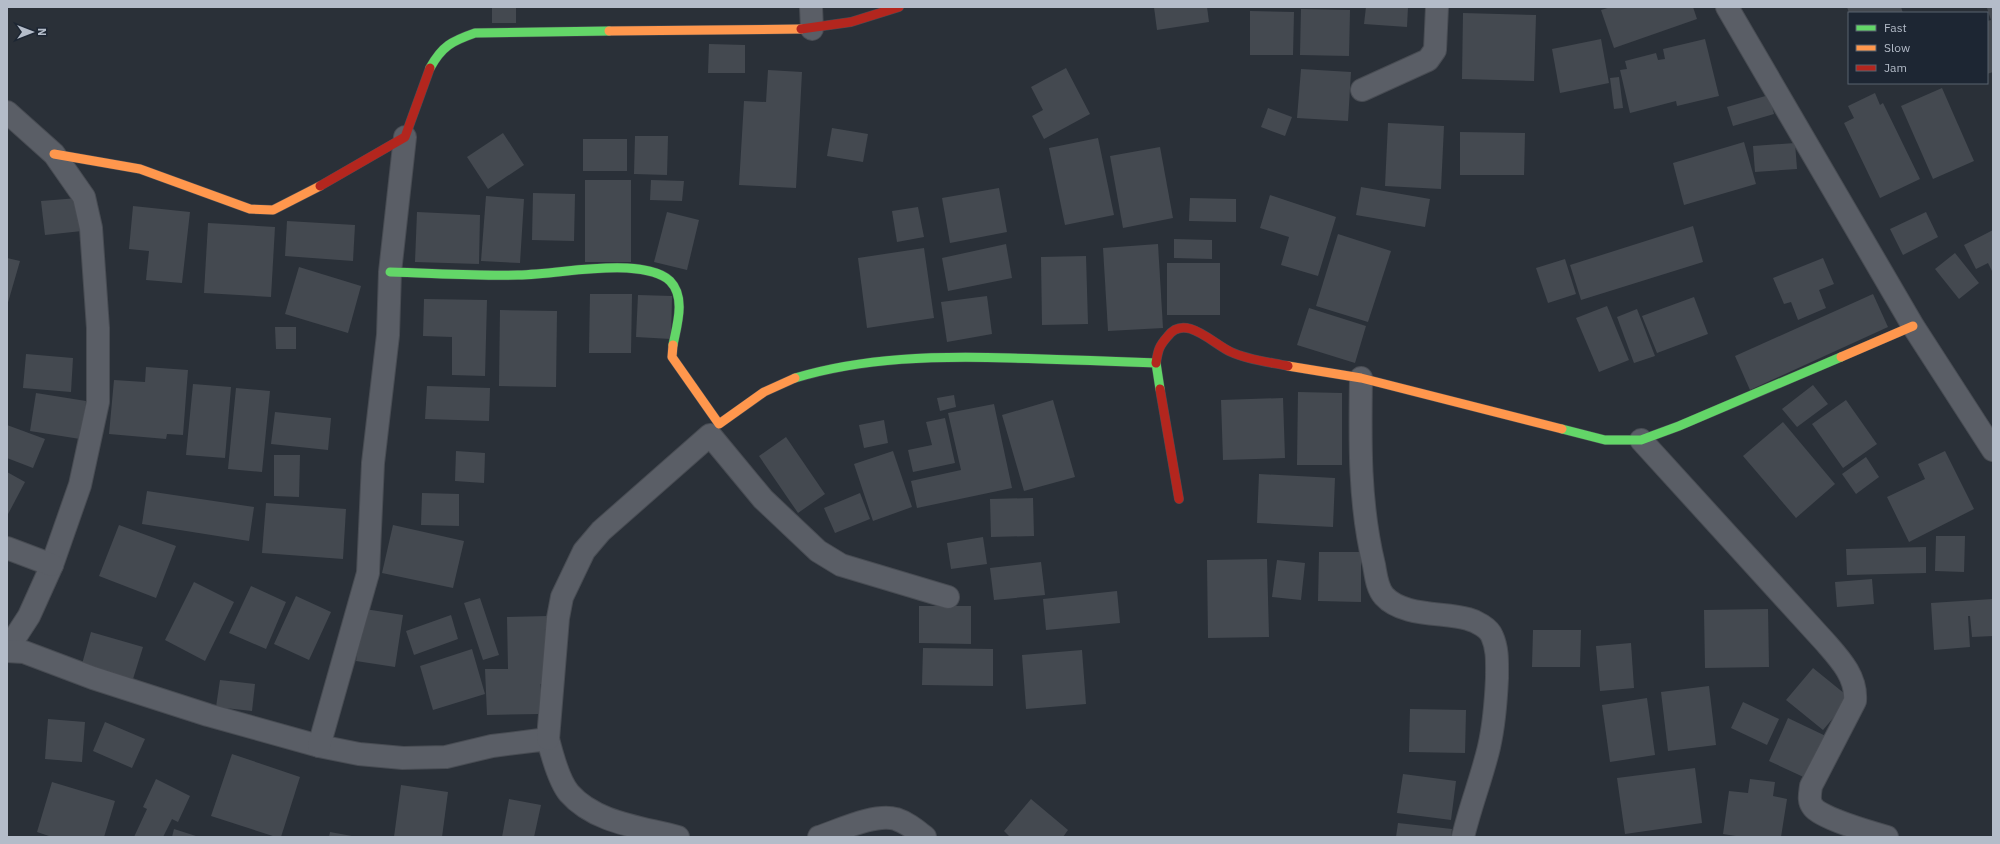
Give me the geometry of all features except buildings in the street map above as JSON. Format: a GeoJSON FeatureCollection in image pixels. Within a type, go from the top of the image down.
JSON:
{"type":"FeatureCollection","features":[{"type":"Feature","properties":{"kind":"street"},"geometry":{"type":"LineString","coordinates":[[812,7],[812,29]]}},
{"type":"Feature","properties":{"kind":"street"},"geometry":{"type":"LineString","coordinates":[[319,746],[368,573],[373,463],[388,335],[390,272],[405,137],[427,75],[442,50],[455,40],[475,33],[812,29],[857,20],[899,7]]}},
{"type":"Feature","properties":{"kind":"street"},"geometry":{"type":"LineString","coordinates":[[1362,90],[1428,60],[1435,50],[1437,7]]}},
{"type":"Feature","properties":{"kind":"street"},"geometry":{"type":"LineString","coordinates":[[1727,7],[1913,326],[1992,448]]}},
{"type":"Feature","properties":{"kind":"street"},"geometry":{"type":"LineString","coordinates":[[7,112],[54,154],[84,197],[92,228],[98,336],[98,402],[80,485],[52,564],[29,616],[16,636],[7,646]]}},
{"type":"Feature","properties":{"kind":"street"},"geometry":{"type":"LineString","coordinates":[[54,154],[96,160],[140,169],[250,209],[273,210],[307,193],[385,147],[405,137]]}},
{"type":"Feature","properties":{"kind":"street"},"geometry":{"type":"LineString","coordinates":[[390,272],[517,275],[621,268],[642,270],[660,275],[670,281],[677,294],[678,318],[672,357],[714,430],[763,499],[818,551],[841,565],[948,597]]}},
{"type":"Feature","properties":{"kind":"street"},"geometry":{"type":"LineString","coordinates":[[1179,499],[1156,363],[1158,348],[1172,330],[1184,327],[1206,335],[1231,352],[1311,371],[1361,378],[1605,440],[1641,440],[1679,426],[1913,326]]}},
{"type":"Feature","properties":{"kind":"street"},"geometry":{"type":"LineString","coordinates":[[678,837],[593,813],[569,792],[554,762],[548,740],[558,618],[562,597],[584,551],[601,531],[714,430],[753,398],[793,378],[864,361],[925,357],[1040,358],[1156,363]]}},
{"type":"Feature","properties":{"kind":"street"},"geometry":{"type":"LineString","coordinates":[[1361,378],[1360,446],[1364,501],[1370,549],[1379,589],[1385,597],[1393,603],[1414,611],[1468,619],[1480,624],[1492,634],[1498,657],[1496,693],[1489,746],[1471,803],[1463,837]]}},
{"type":"Feature","properties":{"kind":"street"},"geometry":{"type":"LineString","coordinates":[[1641,440],[1848,670],[1856,690],[1855,701],[1811,786],[1810,801],[1816,812],[1861,830],[1888,837]]}},
{"type":"Feature","properties":{"kind":"street"},"geometry":{"type":"LineString","coordinates":[[7,548],[52,564]]}},
{"type":"Feature","properties":{"kind":"street"},"geometry":{"type":"LineString","coordinates":[[7,651],[24,652],[93,678],[208,715],[319,746],[359,754],[403,758],[446,757],[492,746],[548,740]]}},
{"type":"Feature","properties":{"kind":"street"},"geometry":{"type":"LineString","coordinates":[[819,837],[877,818],[895,819],[909,825],[926,837]]}},
{"type":"Feature","properties":{"kind":"traffic: fast"},"geometry":{"type":"LineString","coordinates":[[430,68],[439,54],[448,45],[475,33],[609,31]]}},
{"type":"Feature","properties":{"kind":"traffic: fast"},"geometry":{"type":"LineString","coordinates":[[390,272],[502,275],[613,268],[632,268],[650,271],[661,275],[670,281],[678,295],[679,312],[673,345]]}},
{"type":"Feature","properties":{"kind":"traffic: fast"},"geometry":{"type":"LineString","coordinates":[[795,378],[848,366],[901,359],[983,357],[1156,363],[1160,389]]}},
{"type":"Feature","properties":{"kind":"traffic: fast"},"geometry":{"type":"LineString","coordinates":[[1562,429],[1605,440],[1641,440],[1679,426],[1841,357]]}},
{"type":"Feature","properties":{"kind":"traffic: slow"},"geometry":{"type":"LineString","coordinates":[[609,31],[801,29]]}},
{"type":"Feature","properties":{"kind":"traffic: slow"},"geometry":{"type":"LineString","coordinates":[[54,154],[140,169],[250,209],[273,210],[320,186]]}},
{"type":"Feature","properties":{"kind":"traffic: slow"},"geometry":{"type":"LineString","coordinates":[[1841,357],[1913,326]]}},
{"type":"Feature","properties":{"kind":"traffic: slow"},"geometry":{"type":"LineString","coordinates":[[673,345],[672,357],[719,424],[764,392],[795,378]]}},
{"type":"Feature","properties":{"kind":"traffic: slow"},"geometry":{"type":"LineString","coordinates":[[1288,366],[1361,378],[1562,429]]}},
{"type":"Feature","properties":{"kind":"traffic: jam"},"geometry":{"type":"LineString","coordinates":[[801,29],[851,22],[899,7]]}},
{"type":"Feature","properties":{"kind":"traffic: jam"},"geometry":{"type":"LineString","coordinates":[[320,186],[405,137],[430,68]]}},
{"type":"Feature","properties":{"kind":"traffic: jam"},"geometry":{"type":"LineString","coordinates":[[1156,363],[1158,351],[1168,336],[1175,330],[1182,328],[1199,332],[1238,355],[1288,366]]}},
{"type":"Feature","properties":{"kind":"traffic: jam"},"geometry":{"type":"LineString","coordinates":[[1160,389],[1179,499]]}}]}
